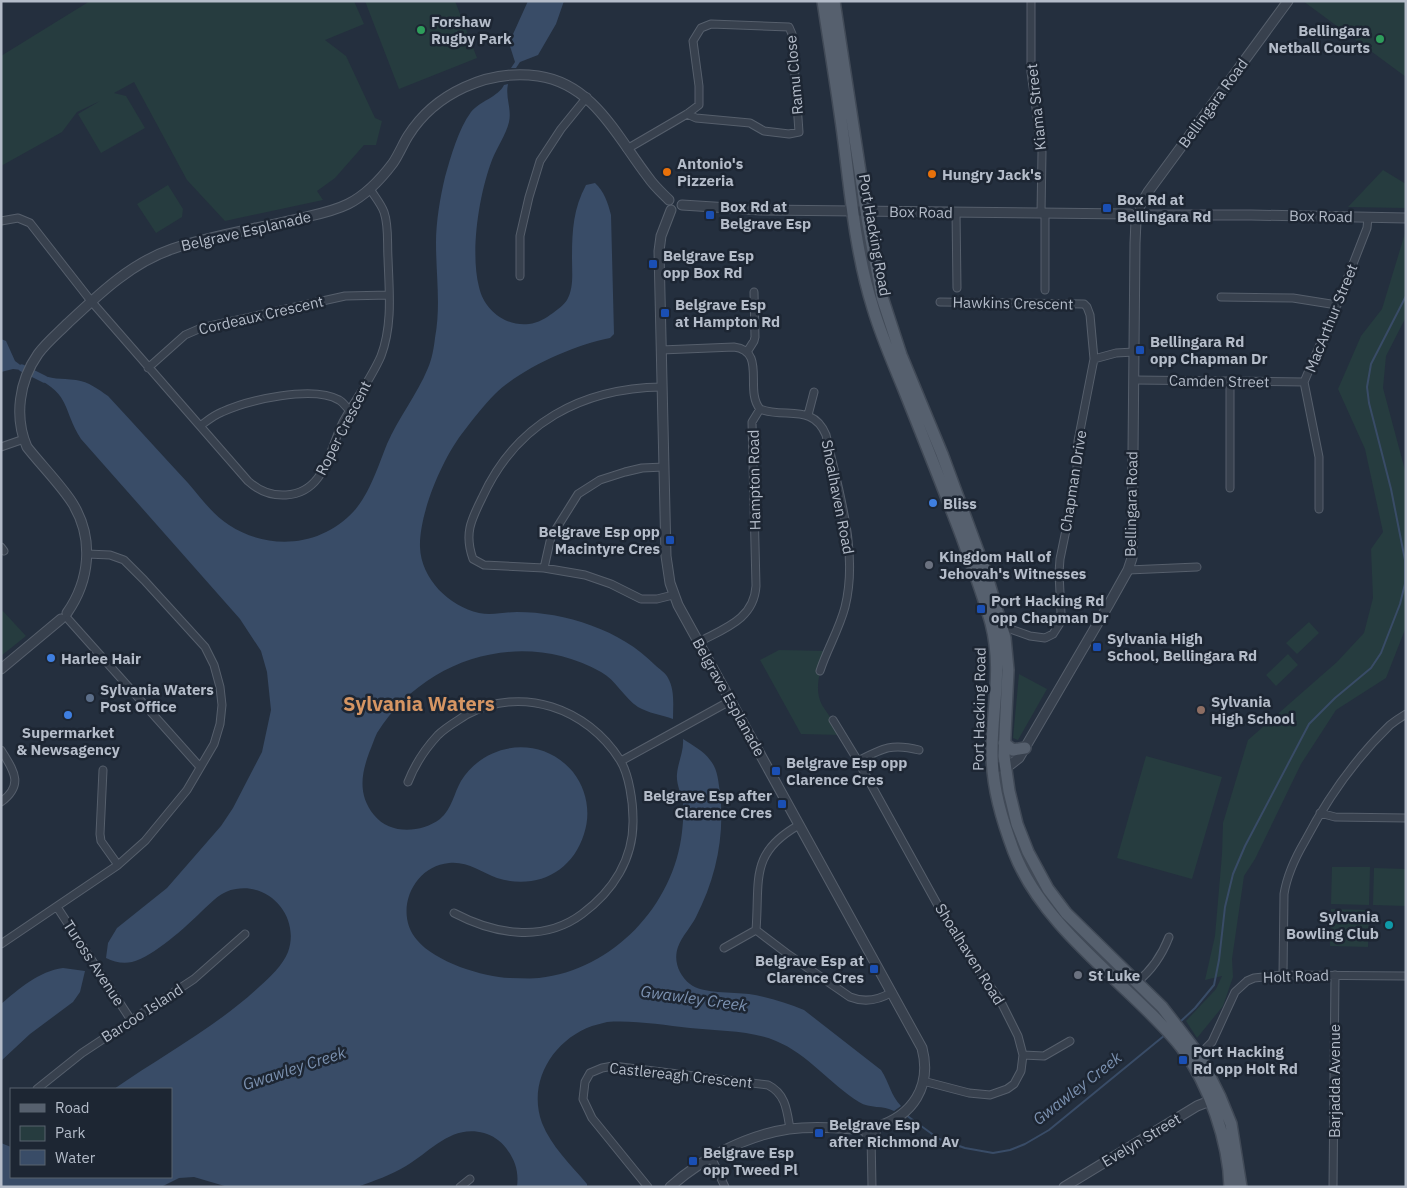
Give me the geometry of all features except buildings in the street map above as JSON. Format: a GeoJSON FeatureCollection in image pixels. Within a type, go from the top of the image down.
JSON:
{"type":"FeatureCollection","features":[{"type":"Feature","properties":{"kind":"main road","name":"Port Hacking Road"},"geometry":{"type":"LineString","coordinates":[[823,1],[865,281],[880,329],[936,465],[991,622],[998,663],[992,768],[997,797],[1009,840],[1030,885],[1082,948],[1162,1025],[1200,1055],[1215,1099],[1228,1163],[1230,1187]]}},
{"type":"Feature","properties":{"kind":"main road","name":"Port Hacking Road"},"geometry":{"type":"LineString","coordinates":[[834,1],[878,277],[895,337],[942,454],[986,573],[1006,638],[1008,670],[1004,743],[1005,766],[1017,824],[1028,852],[1048,889],[1066,913],[1170,1016],[1182,1039],[1190,1061],[1215,1099],[1233,1133],[1241,1187]]}},
{"type":"Feature","properties":{"kind":"main road"},"geometry":{"type":"LineString","coordinates":[[1004,743],[1013,750],[1025,748]]}},
{"type":"Feature","properties":{"kind":"street","name":"Kiama Street"},"geometry":{"type":"LineString","coordinates":[[1031,1],[1031,72],[1042,152],[1045,290]]}},
{"type":"Feature","properties":{"kind":"street","name":"Bellingara Road"},"geometry":{"type":"LineString","coordinates":[[1140,206],[1148,192],[1288,1]]}},
{"type":"Feature","properties":{"kind":"street","name":"Ramu Close"},"geometry":{"type":"LineString","coordinates":[[628,149],[699,105],[699,86],[693,41],[701,28],[711,24],[789,27],[792,34],[799,132],[788,134],[764,131],[750,123],[696,118],[687,114]]}},
{"type":"Feature","properties":{"kind":"street","name":"Belgrave Esplanade"},"geometry":{"type":"LineString","coordinates":[[1,669],[65,617],[79,591],[87,564],[85,533],[77,511],[28,447],[24,439],[19,416],[20,396],[37,355],[91,302],[139,264],[171,249],[196,241],[334,210],[347,205],[370,190],[393,162],[409,134],[430,108],[450,94],[470,84],[513,75],[538,76],[567,84],[587,98],[604,116],[648,178],[669,200]]}},
{"type":"Feature","properties":{"kind":"street"},"geometry":{"type":"LineString","coordinates":[[520,276],[520,236],[528,197],[540,161],[561,130],[587,98]]}},
{"type":"Feature","properties":{"kind":"street","name":"Roper Crescent"},"geometry":{"type":"LineString","coordinates":[[1,221],[18,218],[30,224],[91,302],[237,470],[258,490],[291,495],[310,487],[325,468],[343,423],[380,357],[387,331],[389,295],[387,225],[384,211],[370,190]]}},
{"type":"Feature","properties":{"kind":"street"},"geometry":{"type":"LineString","coordinates":[[673,197],[678,198],[682,206],[678,211],[671,210],[668,207],[669,200],[673,197]]}},
{"type":"Feature","properties":{"kind":"street","name":"Box Road"},"geometry":{"type":"LineString","coordinates":[[682,206],[752,210],[1130,214]]}},
{"type":"Feature","properties":{"kind":"street"},"geometry":{"type":"LineString","coordinates":[[1140,206],[1144,208],[1146,215],[1144,219],[1136,221],[1130,214],[1133,207],[1140,206]]}},
{"type":"Feature","properties":{"kind":"street","name":"Belgrave Esplanade"},"geometry":{"type":"LineString","coordinates":[[671,210],[661,236],[659,251],[666,556],[668,572],[673,594],[730,701],[922,1048],[925,1062],[923,1082],[916,1098],[908,1110],[900,1117],[876,1127],[871,1124],[867,1126],[868,1133]]}},
{"type":"Feature","properties":{"kind":"street"},"geometry":{"type":"LineString","coordinates":[[956,212],[957,288]]}},
{"type":"Feature","properties":{"kind":"street","name":"Box Road"},"geometry":{"type":"LineString","coordinates":[[1146,215],[1406,218]]}},
{"type":"Feature","properties":{"kind":"street","name":"MacArthur Street"},"geometry":{"type":"LineString","coordinates":[[1319,509],[1319,457],[1304,382],[1337,306],[1367,228],[1368,217]]}},
{"type":"Feature","properties":{"kind":"street","name":"Bellingara Road"},"geometry":{"type":"LineString","coordinates":[[1005,766],[1015,762],[1025,748],[1128,570],[1132,553],[1134,243],[1136,221]]}},
{"type":"Feature","properties":{"kind":"street"},"geometry":{"type":"LineString","coordinates":[[661,350],[734,347],[747,352],[754,341],[754,292]]}},
{"type":"Feature","properties":{"kind":"street","name":"Cordeaux Crescent"},"geometry":{"type":"LineString","coordinates":[[148,368],[185,335],[200,328],[345,296],[389,295]]}},
{"type":"Feature","properties":{"kind":"street"},"geometry":{"type":"LineString","coordinates":[[1221,297],[1293,298],[1337,306]]}},
{"type":"Feature","properties":{"kind":"street","name":"Hawkins Crescent"},"geometry":{"type":"LineString","coordinates":[[940,302],[1086,305]]}},
{"type":"Feature","properties":{"kind":"street","name":"Chapman Drive"},"geometry":{"type":"LineString","coordinates":[[1002,626],[1030,636],[1045,638],[1053,634],[1060,623],[1060,559],[1072,501],[1077,467],[1078,441],[1094,359],[1090,315],[1086,305]]}},
{"type":"Feature","properties":{"kind":"street","name":"Hampton Road"},"geometry":{"type":"LineString","coordinates":[[699,642],[738,620],[748,611],[754,601],[756,586],[752,422],[760,409],[754,400],[753,363],[747,352]]}},
{"type":"Feature","properties":{"kind":"street"},"geometry":{"type":"LineString","coordinates":[[1094,359],[1116,353],[1134,352]]}},
{"type":"Feature","properties":{"kind":"street","name":"Camden Street"},"geometry":{"type":"LineString","coordinates":[[1134,380],[1304,382]]}},
{"type":"Feature","properties":{"kind":"street"},"geometry":{"type":"LineString","coordinates":[[1230,382],[1230,488]]}},
{"type":"Feature","properties":{"kind":"street"},"geometry":{"type":"LineString","coordinates":[[662,386],[616,390],[573,404],[548,418],[516,446],[496,471],[471,521],[468,540],[473,559],[484,565],[544,568],[585,575],[611,584],[641,599],[657,599],[673,594]]}},
{"type":"Feature","properties":{"kind":"street"},"geometry":{"type":"LineString","coordinates":[[760,409],[773,413],[808,415],[814,392]]}},
{"type":"Feature","properties":{"kind":"street"},"geometry":{"type":"LineString","coordinates":[[200,426],[221,412],[298,393],[317,394],[338,400],[350,411]]}},
{"type":"Feature","properties":{"kind":"street","name":"Shoalhaven Road"},"geometry":{"type":"LineString","coordinates":[[808,415],[817,420],[823,427],[826,435],[847,533],[850,557],[850,581],[844,610],[820,671]]}},
{"type":"Feature","properties":{"kind":"street"},"geometry":{"type":"LineString","coordinates":[[1,447],[24,439]]}},
{"type":"Feature","properties":{"kind":"street"},"geometry":{"type":"LineString","coordinates":[[544,568],[551,537],[578,494],[600,480],[625,472],[642,468],[664,467]]}},
{"type":"Feature","properties":{"kind":"street"},"geometry":{"type":"LineString","coordinates":[[1,944],[118,864],[145,841],[188,790],[214,744],[220,724],[222,704],[220,687],[211,657],[199,641],[124,560],[110,556],[87,554]]}},
{"type":"Feature","properties":{"kind":"street"},"geometry":{"type":"LineString","coordinates":[[1128,570],[1197,567]]}},
{"type":"Feature","properties":{"kind":"street"},"geometry":{"type":"LineString","coordinates":[[65,617],[200,767]]}},
{"type":"Feature","properties":{"kind":"street"},"geometry":{"type":"LineString","coordinates":[[621,761],[730,701]]}},
{"type":"Feature","properties":{"kind":"street"},"geometry":{"type":"LineString","coordinates":[[408,782],[416,762],[439,733],[476,710],[497,703],[545,704],[566,712],[593,729],[621,761],[633,802],[634,826],[630,850],[618,876],[600,900],[574,920],[558,927],[524,933],[494,930],[470,922],[454,913]]}},
{"type":"Feature","properties":{"kind":"street"},"geometry":{"type":"LineString","coordinates":[[1284,975],[1284,894],[1286,882],[1293,864],[1320,813],[1345,776],[1391,724],[1406,714]]}},
{"type":"Feature","properties":{"kind":"street","name":"Shoalhaven Road"},"geometry":{"type":"LineString","coordinates":[[833,720],[858,761],[956,938],[1000,1000],[1018,1036],[1023,1055]]}},
{"type":"Feature","properties":{"kind":"street"},"geometry":{"type":"LineString","coordinates":[[858,761],[878,750],[890,747],[903,746],[919,750]]}},
{"type":"Feature","properties":{"kind":"street"},"geometry":{"type":"LineString","coordinates":[[1,750],[13,770],[16,780],[12,792],[1,802]]}},
{"type":"Feature","properties":{"kind":"street"},"geometry":{"type":"LineString","coordinates":[[992,768],[1005,766]]}},
{"type":"Feature","properties":{"kind":"street"},"geometry":{"type":"LineString","coordinates":[[103,770],[100,834],[102,841],[118,864]]}},
{"type":"Feature","properties":{"kind":"street"},"geometry":{"type":"LineString","coordinates":[[1320,813],[1335,817],[1406,818]]}},
{"type":"Feature","properties":{"kind":"street"},"geometry":{"type":"LineString","coordinates":[[756,930],[761,867],[764,856],[779,838],[799,825]]}},
{"type":"Feature","properties":{"kind":"street","name":"Tuross Avenue"},"geometry":{"type":"LineString","coordinates":[[57,907],[131,1020]]}},
{"type":"Feature","properties":{"kind":"street"},"geometry":{"type":"LineString","coordinates":[[724,948],[756,930]]}},
{"type":"Feature","properties":{"kind":"street"},"geometry":{"type":"LineString","coordinates":[[756,930],[850,997],[857,1000],[874,1000],[892,992]]}},
{"type":"Feature","properties":{"kind":"street","name":"Barcoo Island"},"geometry":{"type":"LineString","coordinates":[[39,1088],[82,1053],[194,979],[245,934]]}},
{"type":"Feature","properties":{"kind":"street"},"geometry":{"type":"LineString","coordinates":[[1137,982],[1147,974],[1163,952],[1169,937]]}},
{"type":"Feature","properties":{"kind":"street","name":"Holt Road"},"geometry":{"type":"LineString","coordinates":[[1200,1055],[1212,1042],[1220,1028],[1232,997],[1239,986],[1254,978],[1284,975],[1406,976]]}},
{"type":"Feature","properties":{"kind":"street","name":"Barjadda Avenue"},"geometry":{"type":"LineString","coordinates":[[1334,975],[1334,1187]]}},
{"type":"Feature","properties":{"kind":"street"},"geometry":{"type":"LineString","coordinates":[[923,1082],[969,1093],[990,1095],[1007,1089],[1014,1084],[1021,1071],[1023,1055],[1044,1056],[1070,1041]]}},
{"type":"Feature","properties":{"kind":"street","name":"Castlereagh Crescent"},"geometry":{"type":"LineString","coordinates":[[648,1187],[592,1118],[583,1099],[585,1082],[590,1073],[613,1066],[768,1085],[775,1088],[784,1101],[790,1129]]}},
{"type":"Feature","properties":{"kind":"street","name":"Evelyn Street"},"geometry":{"type":"LineString","coordinates":[[1064,1187],[1075,1184],[1190,1110],[1215,1099]]}},
{"type":"Feature","properties":{"kind":"street"},"geometry":{"type":"LineString","coordinates":[[670,1187],[688,1172],[712,1157],[760,1136],[790,1129],[868,1133],[872,1187]]}},
{"type":"Feature","properties":{"kind":"street"},"geometry":{"type":"LineString","coordinates":[[712,1157],[725,1187]]}},
{"type":"Feature","properties":{"kind":"street"},"geometry":{"type":"LineString","coordinates":[[460,1187],[470,1179]]}},
{"type":"Feature","properties":{"kind":"green space"},"geometry":{"type":"Polygon","coordinates":[[[90,1],[354,1],[364,24],[325,40],[346,56],[375,118],[382,121],[376,145],[364,145],[335,178],[317,191],[323,200],[225,221],[187,180],[134,82],[114,93],[126,96],[145,128],[101,153],[78,114],[100,101],[77,112],[62,132],[1,166],[1,56],[90,1]]]}},
{"type":"Feature","properties":{"kind":"green space","name":"Forshaw Rugby Park"},"geometry":{"type":"Polygon","coordinates":[[[365,1],[455,1],[477,58],[399,89],[365,1]]]}},
{"type":"Feature","properties":{"kind":"green space","name":"Bellingara Netball Courts"},"geometry":{"type":"Polygon","coordinates":[[[1303,1],[1406,1],[1406,77],[1303,1]]]}},
{"type":"Feature","properties":{"kind":"green space"},"geometry":{"type":"Polygon","coordinates":[[[1383,170],[1406,184],[1406,208],[1348,207],[1383,170]]]}},
{"type":"Feature","properties":{"kind":"green space"},"geometry":{"type":"Polygon","coordinates":[[[168,185],[183,209],[182,217],[156,233],[137,204],[168,185]]]}},
{"type":"Feature","properties":{"kind":"green space"},"geometry":{"type":"Polygon","coordinates":[[[1406,230],[1406,317],[1386,356],[1383,388],[1406,474],[1406,627],[1386,678],[1336,710],[1301,764],[1255,859],[1244,876],[1232,959],[1233,977],[1223,1006],[1197,1038],[1186,1021],[1216,989],[1222,976],[1205,980],[1215,936],[1223,823],[1248,740],[1337,662],[1364,633],[1373,598],[1371,549],[1383,532],[1365,449],[1338,389],[1361,336],[1382,309],[1406,230]]]}},
{"type":"Feature","properties":{"kind":"green space"},"geometry":{"type":"Polygon","coordinates":[[[1,609],[26,636],[1,656],[1,609]]]}},
{"type":"Feature","properties":{"kind":"green space"},"geometry":{"type":"Polygon","coordinates":[[[1309,622],[1319,633],[1297,654],[1286,643],[1309,622]]]}},
{"type":"Feature","properties":{"kind":"green space"},"geometry":{"type":"Polygon","coordinates":[[[779,650],[827,651],[819,678],[819,698],[842,735],[801,734],[760,660],[779,650]]]}},
{"type":"Feature","properties":{"kind":"green space"},"geometry":{"type":"Polygon","coordinates":[[[1288,654],[1298,665],[1276,686],[1266,675],[1288,654]]]}},
{"type":"Feature","properties":{"kind":"green space"},"geometry":{"type":"Polygon","coordinates":[[[1019,674],[1047,689],[1018,740],[1013,738],[1019,674]]]}},
{"type":"Feature","properties":{"kind":"green space"},"geometry":{"type":"Polygon","coordinates":[[[1146,756],[1222,777],[1192,879],[1117,858],[1146,756]]]}},
{"type":"Feature","properties":{"kind":"green space"},"geometry":{"type":"Polygon","coordinates":[[[1332,867],[1370,867],[1369,905],[1331,904],[1332,867]]]}},
{"type":"Feature","properties":{"kind":"green space"},"geometry":{"type":"Polygon","coordinates":[[[1374,868],[1406,869],[1406,906],[1373,905],[1374,868]]]}},
{"type":"Feature","properties":{"kind":"green space"},"geometry":{"type":"Polygon","coordinates":[[[1331,909],[1369,910],[1368,947],[1330,946],[1331,909]]]}},
{"type":"Feature","properties":{"kind":"water"},"geometry":{"type":"Polygon","coordinates":[[[528,1],[564,1],[556,24],[538,55],[520,62],[516,68],[511,68],[515,62],[509,43],[528,1]]]}},
{"type":"Feature","properties":{"kind":"water"},"geometry":{"type":"Polygon","coordinates":[[[508,84],[509,122],[487,174],[477,223],[476,273],[482,295],[491,310],[497,315],[504,320],[520,324],[539,321],[563,305],[567,300],[572,285],[572,239],[578,203],[586,185],[595,183],[605,198],[611,215],[614,334],[610,338],[565,352],[519,375],[506,384],[483,407],[456,442],[434,486],[423,518],[420,547],[422,559],[425,570],[439,589],[457,604],[468,609],[484,614],[517,612],[554,615],[591,625],[626,642],[667,676],[673,693],[673,719],[638,707],[601,672],[571,659],[539,652],[508,652],[477,658],[448,669],[421,685],[397,707],[377,733],[366,761],[362,785],[365,800],[374,815],[381,821],[388,826],[406,830],[432,824],[447,811],[461,781],[472,768],[485,758],[499,751],[515,748],[531,748],[546,752],[560,760],[573,772],[582,786],[587,818],[584,834],[571,859],[550,875],[538,880],[525,882],[511,881],[497,878],[468,865],[456,863],[436,866],[425,872],[410,892],[407,904],[407,917],[410,929],[417,940],[435,955],[460,967],[499,977],[539,978],[566,972],[591,962],[615,948],[653,908],[667,884],[677,859],[682,832],[683,803],[677,778],[683,739],[705,754],[715,767],[720,792],[721,825],[714,872],[709,887],[696,917],[678,947],[676,957],[680,972],[690,984],[702,990],[756,995],[804,1010],[881,1070],[901,1106],[894,1111],[859,1102],[798,1053],[766,1037],[648,1023],[607,1022],[592,1026],[578,1033],[555,1052],[541,1078],[538,1093],[538,1108],[546,1131],[562,1155],[587,1184],[587,1187],[517,1187],[516,1166],[506,1148],[490,1135],[472,1131],[462,1132],[442,1140],[400,1169],[357,1187],[228,1187],[194,1177],[179,1178],[161,1187],[1,1187],[1,1143],[10,1147],[10,1178],[172,1178],[172,1088],[116,1088],[207,1028],[242,1001],[280,966],[286,957],[291,940],[290,927],[280,906],[261,892],[249,889],[236,889],[218,897],[188,925],[150,954],[125,963],[115,962],[106,958],[108,943],[117,928],[167,888],[221,826],[233,808],[262,752],[271,710],[267,672],[261,651],[240,619],[81,439],[61,397],[55,390],[35,377],[37,373],[52,378],[85,382],[108,396],[212,511],[229,525],[245,533],[261,539],[294,541],[326,532],[341,523],[354,511],[364,497],[391,434],[424,378],[431,361],[438,314],[436,243],[440,202],[445,177],[455,143],[471,112],[498,93],[504,85],[508,84]]]}},
{"type":"Feature","properties":{"kind":"water"},"geometry":{"type":"Polygon","coordinates":[[[1,339],[6,341],[15,361],[23,367],[22,370],[13,369],[1,372],[1,339]]]}},
{"type":"Feature","properties":{"kind":"water"},"geometry":{"type":"Polygon","coordinates":[[[63,968],[85,971],[80,992],[73,1002],[30,1034],[1,1061],[1,1004],[38,977],[63,968]]]}},
{"type":"Feature","properties":{"kind":"waterway","name":"Gwawley Creek"},"geometry":{"type":"LineString","coordinates":[[1180,1022],[1195,1008],[1214,985],[1225,907],[1233,874],[1245,846],[1309,724],[1335,698],[1371,668],[1381,653],[1400,604],[1405,584],[1405,560],[1391,489],[1369,403],[1367,387],[1371,364],[1406,296]]}},
{"type":"Feature","properties":{"kind":"waterway"},"geometry":{"type":"LineString","coordinates":[[22,368],[44,379]]}},
{"type":"Feature","properties":{"kind":"waterway","name":"Gwawley Creek"},"geometry":{"type":"LineString","coordinates":[[906,1115],[939,1139],[965,1148],[993,1153],[1010,1150],[1025,1144],[1049,1130],[1165,1035]]}},
{"type":"Feature","properties":{"kind":"place","name":"Forshaw Rugby Park"},"geometry":{"type":"Point","coordinates":[421,30]}},
{"type":"Feature","properties":{"kind":"place","name":"Bellingara Netball Courts"},"geometry":{"type":"Point","coordinates":[1380,39]}},
{"type":"Feature","properties":{"kind":"place","name":"Antonio's Pizzeria"},"geometry":{"type":"Point","coordinates":[667,172]}},
{"type":"Feature","properties":{"kind":"place","name":"Hungry Jack's"},"geometry":{"type":"Point","coordinates":[932,174]}},
{"type":"Feature","properties":{"kind":"place","name":"Box Rd at Bellingara Rd"},"geometry":{"type":"Point","coordinates":[1107,208]}},
{"type":"Feature","properties":{"kind":"place","name":"Box Rd at Belgrave Esp"},"geometry":{"type":"Point","coordinates":[710,215]}},
{"type":"Feature","properties":{"kind":"place","name":"Belgrave Esp opp Box Rd"},"geometry":{"type":"Point","coordinates":[653,264]}},
{"type":"Feature","properties":{"kind":"place","name":"Belgrave Esp at Hampton Rd"},"geometry":{"type":"Point","coordinates":[665,313]}},
{"type":"Feature","properties":{"kind":"place","name":"Bellingara Rd opp Chapman Dr"},"geometry":{"type":"Point","coordinates":[1140,350]}},
{"type":"Feature","properties":{"kind":"place","name":"Bliss"},"geometry":{"type":"Point","coordinates":[933,503]}},
{"type":"Feature","properties":{"kind":"place","name":"Belgrave Esp opp Macintyre Cres"},"geometry":{"type":"Point","coordinates":[670,540]}},
{"type":"Feature","properties":{"kind":"place","name":"Kingdom Hall of Jehovah's Witnesses"},"geometry":{"type":"Point","coordinates":[929,565]}},
{"type":"Feature","properties":{"kind":"place","name":"Port Hacking Rd opp Chapman Dr"},"geometry":{"type":"Point","coordinates":[981,609]}},
{"type":"Feature","properties":{"kind":"place","name":"Sylvania High School, Bellingara Rd"},"geometry":{"type":"Point","coordinates":[1097,647]}},
{"type":"Feature","properties":{"kind":"place","name":"Harlee Hair"},"geometry":{"type":"Point","coordinates":[51,658]}},
{"type":"Feature","properties":{"kind":"place","name":"Sylvania Waters Post Office"},"geometry":{"type":"Point","coordinates":[90,698]}},
{"type":"Feature","properties":{"kind":"place","name":"Sylvania High School"},"geometry":{"type":"Point","coordinates":[1201,710]}},
{"type":"Feature","properties":{"kind":"place","name":"Supermarket & Newsagency"},"geometry":{"type":"Point","coordinates":[68,715]}},
{"type":"Feature","properties":{"kind":"place","name":"Belgrave Esp opp Clarence Cres"},"geometry":{"type":"Point","coordinates":[776,771]}},
{"type":"Feature","properties":{"kind":"place","name":"Belgrave Esp after Clarence Cres"},"geometry":{"type":"Point","coordinates":[782,804]}},
{"type":"Feature","properties":{"kind":"place","name":"Sylvania Bowling Club"},"geometry":{"type":"Point","coordinates":[1389,925]}},
{"type":"Feature","properties":{"kind":"place","name":"Belgrave Esp at Clarence Cres"},"geometry":{"type":"Point","coordinates":[874,969]}},
{"type":"Feature","properties":{"kind":"place","name":"St Luke"},"geometry":{"type":"Point","coordinates":[1078,975]}},
{"type":"Feature","properties":{"kind":"place","name":"Port Hacking Rd opp Holt Rd"},"geometry":{"type":"Point","coordinates":[1183,1060]}},
{"type":"Feature","properties":{"kind":"place","name":"Belgrave Esp after Richmond Av"},"geometry":{"type":"Point","coordinates":[819,1133]}},
{"type":"Feature","properties":{"kind":"place","name":"Belgrave Esp opp Tweed Pl"},"geometry":{"type":"Point","coordinates":[693,1161]}},
{"type":"Feature","properties":{"kind":"district","name":"Sylvania Waters"},"geometry":{"type":"Point","coordinates":[419,703]}}]}
